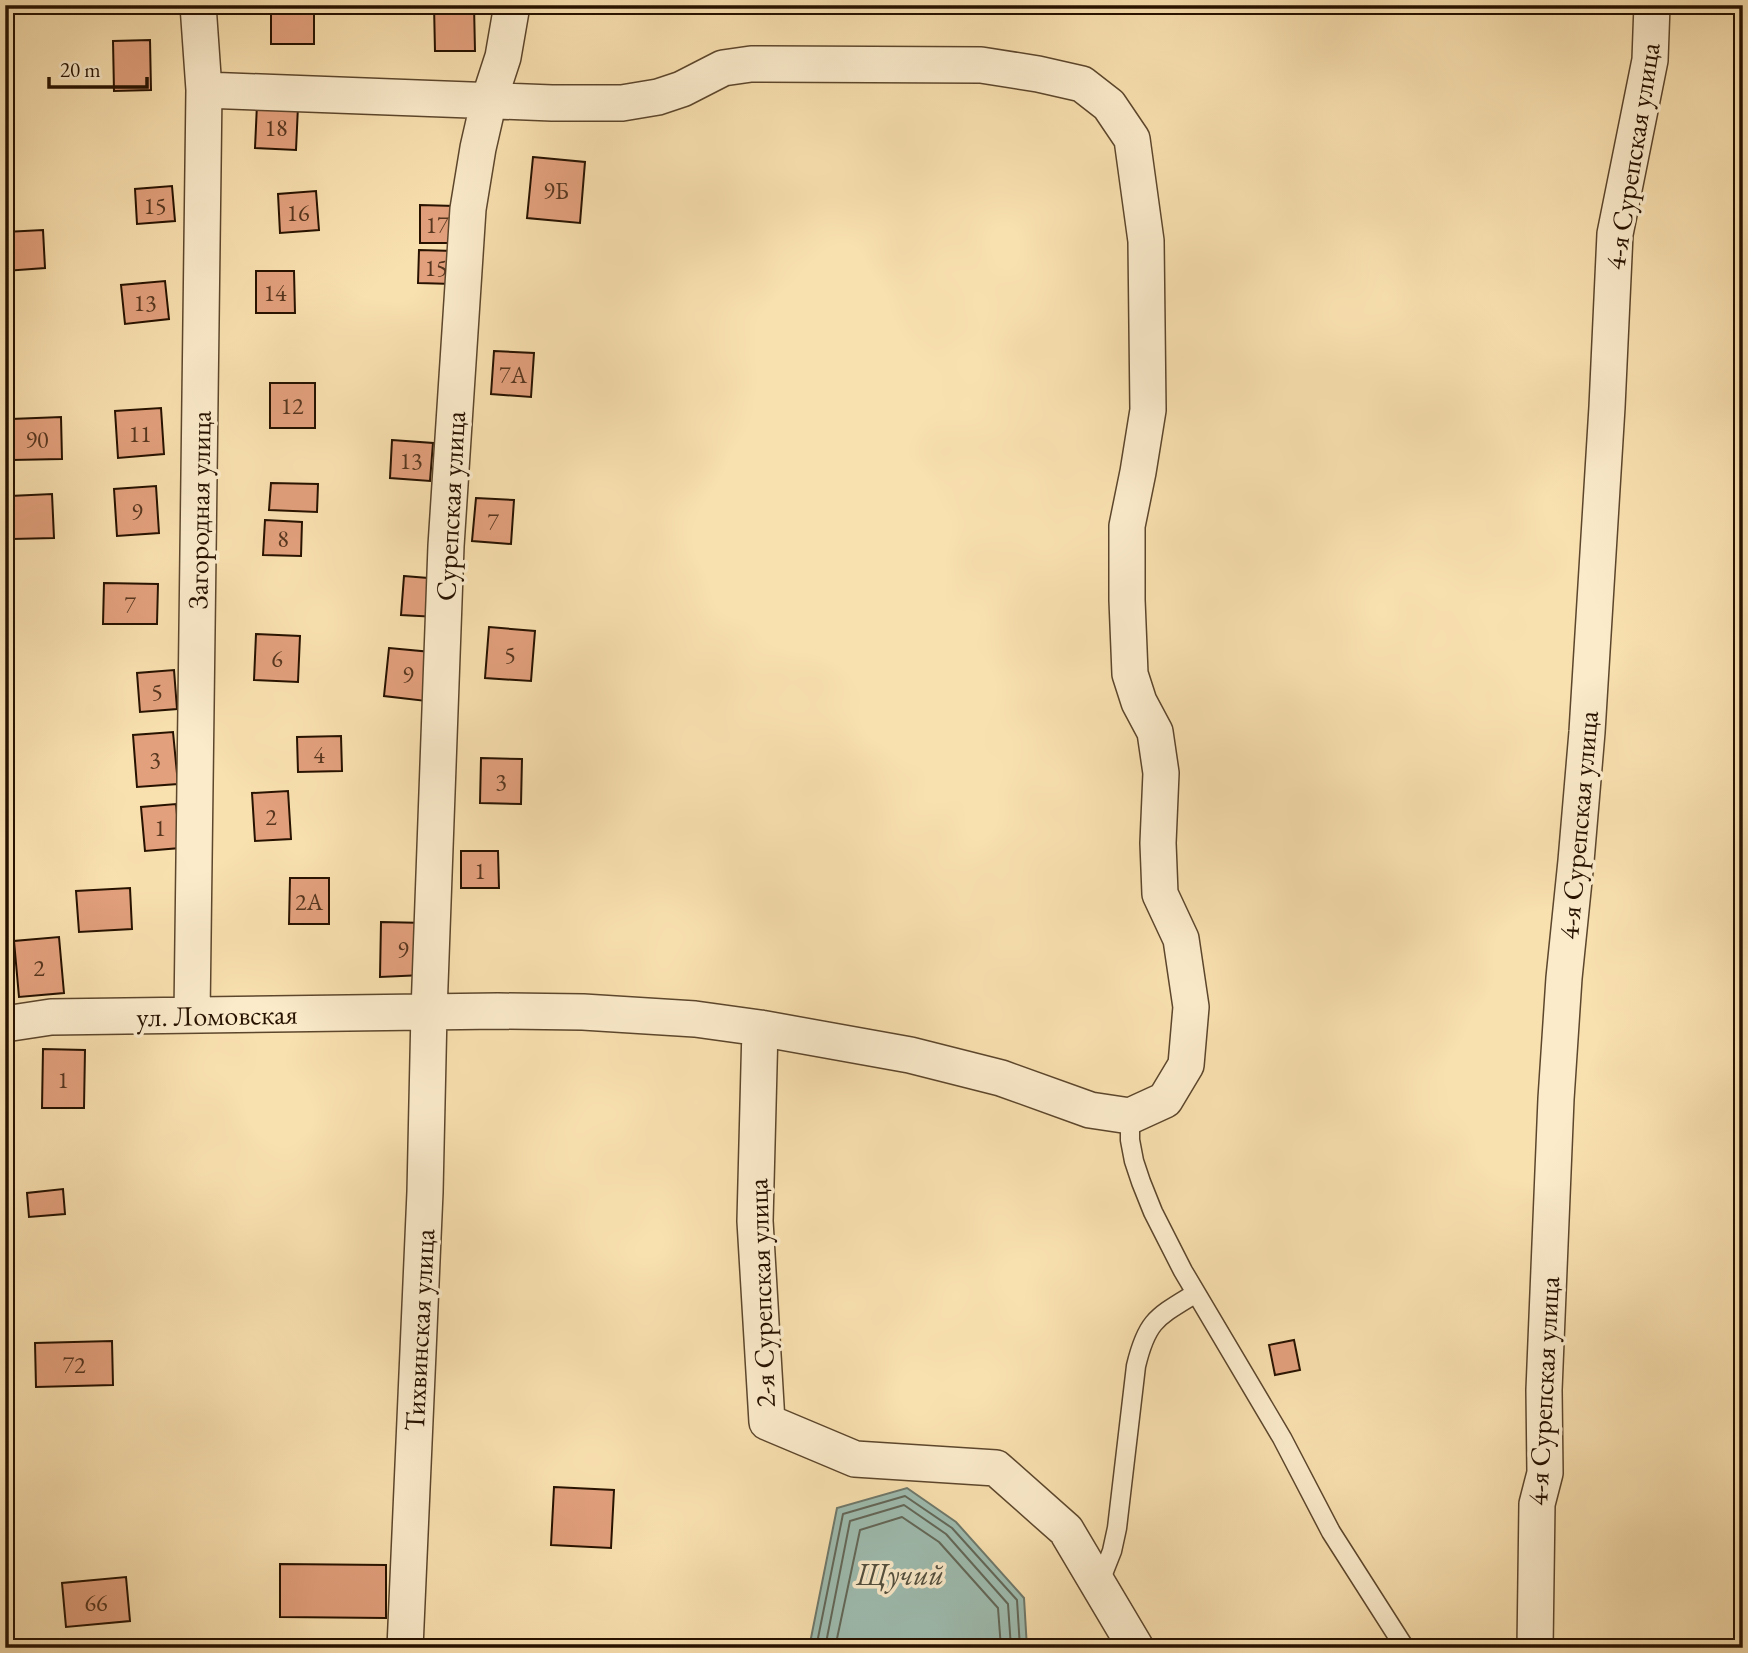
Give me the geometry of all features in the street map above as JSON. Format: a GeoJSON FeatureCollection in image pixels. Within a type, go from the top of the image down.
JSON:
{"type":"FeatureCollection","features":[{"type":"Feature","properties":{"kind":"street","name":"Загородная улица"},"geometry":{"type":"LineString","coordinates":[[192,1015],[204,90],[198,5]]}},
{"type":"Feature","properties":{"kind":"street","name":"Сурепская улица"},"geometry":{"type":"LineString","coordinates":[[429,1012],[446,546],[468,209],[478,148],[489,100],[503,57],[512,5]]}},
{"type":"Feature","properties":{"kind":"street","name":"4-я Сурепская улица"},"geometry":{"type":"LineString","coordinates":[[1535,1648],[1537,1504],[1545,1473],[1544,1390],[1556,1099],[1564,978],[1587,732],[1615,234],[1650,60],[1652,5]]}},
{"type":"Feature","properties":{"kind":"street"},"geometry":{"type":"LineString","coordinates":[[204,90],[552,103],[622,103],[658,97],[682,89],[723,68],[751,64],[981,65],[1082,83],[1109,105],[1132,139],[1146,242],[1148,410],[1127,526],[1130,674],[1139,702],[1155,732],[1161,773],[1158,843],[1160,894],[1181,939],[1191,1007],[1186,1065],[1165,1101],[1130,1116],[1090,1110],[1001,1079],[910,1055],[760,1028],[695,1020],[583,1012],[429,1012]]}},
{"type":"Feature","properties":{"kind":"street","name":"ул. Ломовская"},"geometry":{"type":"LineString","coordinates":[[5,1024],[51,1017],[429,1012]]}},
{"type":"Feature","properties":{"kind":"street","name":"Тихвинская улица"},"geometry":{"type":"LineString","coordinates":[[405,1648],[425,1192],[429,1012]]}},
{"type":"Feature","properties":{"kind":"street","name":"2-я Сурепская улица"},"geometry":{"type":"LineString","coordinates":[[760,1028],[755,1221],[767,1422],[855,1459],[996,1468],[1066,1530],[1136,1648]]}},
{"type":"Feature","properties":{"kind":"lane"},"geometry":{"type":"LineString","coordinates":[[1130,1116],[1130,1140],[1141,1182],[1183,1271],[1282,1438],[1331,1532],[1405,1648]]}},
{"type":"Feature","properties":{"kind":"lane"},"geometry":{"type":"LineString","coordinates":[[1099,1585],[1112,1551],[1122,1495],[1140,1348],[1156,1318],[1196,1293]]}},
{"type":"Feature","properties":{"kind":"water","name":"Щучий"},"geometry":{"type":"Polygon","coordinates":[[[907,1488],[956,1522],[1024,1598],[1027,1648],[809,1648],[837,1508],[907,1488]]]}},
{"type":"Feature","properties":{"kind":"building"},"geometry":{"type":"Polygon","coordinates":[[[271,5],[314,5],[314,44],[271,44],[271,5]]]}},
{"type":"Feature","properties":{"kind":"building"},"geometry":{"type":"Polygon","coordinates":[[[434,5],[474,5],[475,51],[435,51],[434,5]]]}},
{"type":"Feature","properties":{"kind":"building"},"geometry":{"type":"Polygon","coordinates":[[[150,40],[151,90],[114,91],[113,41],[150,40]]]}},
{"type":"Feature","properties":{"kind":"building"},"geometry":{"type":"Polygon","coordinates":[[[257,104],[298,106],[296,150],[255,148],[257,104]]]}},
{"type":"Feature","properties":{"kind":"building"},"geometry":{"type":"Polygon","coordinates":[[[533,157],[585,162],[580,223],[527,218],[533,157]]]}},
{"type":"Feature","properties":{"kind":"building"},"geometry":{"type":"Polygon","coordinates":[[[172,186],[175,221],[137,224],[135,189],[172,186]]]}},
{"type":"Feature","properties":{"kind":"building"},"geometry":{"type":"Polygon","coordinates":[[[316,191],[319,230],[280,233],[278,194],[316,191]]]}},
{"type":"Feature","properties":{"kind":"building"},"geometry":{"type":"Polygon","coordinates":[[[420,205],[455,206],[454,243],[420,243],[420,205]]]}},
{"type":"Feature","properties":{"kind":"building"},"geometry":{"type":"Polygon","coordinates":[[[43,230],[45,268],[5,271],[5,232],[43,230]]]}},
{"type":"Feature","properties":{"kind":"building"},"geometry":{"type":"Polygon","coordinates":[[[419,250],[454,251],[453,284],[418,283],[419,250]]]}},
{"type":"Feature","properties":{"kind":"building"},"geometry":{"type":"Polygon","coordinates":[[[256,271],[294,271],[295,313],[256,313],[256,271]]]}},
{"type":"Feature","properties":{"kind":"building"},"geometry":{"type":"Polygon","coordinates":[[[165,281],[169,319],[125,324],[121,285],[165,281]]]}},
{"type":"Feature","properties":{"kind":"building"},"geometry":{"type":"Polygon","coordinates":[[[494,351],[534,353],[531,397],[491,394],[494,351]]]}},
{"type":"Feature","properties":{"kind":"building"},"geometry":{"type":"Polygon","coordinates":[[[270,383],[315,383],[315,428],[270,428],[270,383]]]}},
{"type":"Feature","properties":{"kind":"building"},"geometry":{"type":"Polygon","coordinates":[[[161,408],[164,454],[118,458],[115,411],[161,408]]]}},
{"type":"Feature","properties":{"kind":"building"},"geometry":{"type":"Polygon","coordinates":[[[61,417],[62,459],[12,460],[11,419],[61,417]]]}},
{"type":"Feature","properties":{"kind":"building"},"geometry":{"type":"Polygon","coordinates":[[[392,440],[433,443],[430,481],[390,478],[392,440]]]}},
{"type":"Feature","properties":{"kind":"building"},"geometry":{"type":"Polygon","coordinates":[[[271,483],[318,484],[317,512],[269,510],[271,483]]]}},
{"type":"Feature","properties":{"kind":"building"},"geometry":{"type":"Polygon","coordinates":[[[156,486],[159,533],[117,536],[114,489],[156,486]]]}},
{"type":"Feature","properties":{"kind":"building"},"geometry":{"type":"Polygon","coordinates":[[[52,494],[54,538],[12,539],[10,496],[52,494]]]}},
{"type":"Feature","properties":{"kind":"building"},"geometry":{"type":"Polygon","coordinates":[[[476,498],[514,500],[511,544],[472,541],[476,498]]]}},
{"type":"Feature","properties":{"kind":"building"},"geometry":{"type":"Polygon","coordinates":[[[265,520],[302,522],[301,556],[263,555],[265,520]]]}},
{"type":"Feature","properties":{"kind":"building"},"geometry":{"type":"Polygon","coordinates":[[[404,576],[440,579],[437,617],[401,615],[404,576]]]}},
{"type":"Feature","properties":{"kind":"building"},"geometry":{"type":"Polygon","coordinates":[[[104,583],[158,584],[157,624],[103,624],[104,583]]]}},
{"type":"Feature","properties":{"kind":"building"},"geometry":{"type":"Polygon","coordinates":[[[489,627],[535,631],[531,681],[485,678],[489,627]]]}},
{"type":"Feature","properties":{"kind":"building"},"geometry":{"type":"Polygon","coordinates":[[[256,634],[300,636],[298,682],[254,680],[256,634]]]}},
{"type":"Feature","properties":{"kind":"building"},"geometry":{"type":"Polygon","coordinates":[[[389,648],[431,652],[426,701],[384,696],[389,648]]]}},
{"type":"Feature","properties":{"kind":"building"},"geometry":{"type":"Polygon","coordinates":[[[174,670],[177,709],[140,712],[137,673],[174,670]]]}},
{"type":"Feature","properties":{"kind":"building"},"geometry":{"type":"Polygon","coordinates":[[[173,732],[178,784],[137,787],[133,735],[173,732]]]}},
{"type":"Feature","properties":{"kind":"building"},"geometry":{"type":"Polygon","coordinates":[[[341,736],[342,771],[298,772],[297,737],[341,736]]]}},
{"type":"Feature","properties":{"kind":"building"},"geometry":{"type":"Polygon","coordinates":[[[481,758],[522,759],[521,804],[480,803],[481,758]]]}},
{"type":"Feature","properties":{"kind":"building"},"geometry":{"type":"Polygon","coordinates":[[[288,791],[291,839],[255,841],[252,793],[288,791]]]}},
{"type":"Feature","properties":{"kind":"building"},"geometry":{"type":"Polygon","coordinates":[[[176,804],[180,848],[145,851],[141,807],[176,804]]]}},
{"type":"Feature","properties":{"kind":"building"},"geometry":{"type":"Polygon","coordinates":[[[461,851],[498,851],[499,888],[461,888],[461,851]]]}},
{"type":"Feature","properties":{"kind":"building"},"geometry":{"type":"Polygon","coordinates":[[[290,878],[329,878],[329,924],[289,924],[290,878]]]}},
{"type":"Feature","properties":{"kind":"building"},"geometry":{"type":"Polygon","coordinates":[[[130,888],[132,929],[79,932],[76,891],[130,888]]]}},
{"type":"Feature","properties":{"kind":"building"},"geometry":{"type":"Polygon","coordinates":[[[381,922],[427,923],[423,975],[380,977],[381,922]]]}},
{"type":"Feature","properties":{"kind":"building"},"geometry":{"type":"Polygon","coordinates":[[[59,937],[64,993],[19,997],[14,941],[59,937]]]}},
{"type":"Feature","properties":{"kind":"building"},"geometry":{"type":"Polygon","coordinates":[[[43,1049],[85,1050],[84,1108],[42,1108],[43,1049]]]}},
{"type":"Feature","properties":{"kind":"building"},"geometry":{"type":"Polygon","coordinates":[[[63,1189],[65,1214],[29,1217],[27,1193],[63,1189]]]}},
{"type":"Feature","properties":{"kind":"building"},"geometry":{"type":"Polygon","coordinates":[[[1294,1340],[1300,1370],[1275,1375],[1269,1345],[1294,1340]]]}},
{"type":"Feature","properties":{"kind":"building"},"geometry":{"type":"Polygon","coordinates":[[[112,1341],[113,1385],[36,1387],[35,1343],[112,1341]]]}},
{"type":"Feature","properties":{"kind":"building"},"geometry":{"type":"Polygon","coordinates":[[[554,1487],[614,1490],[611,1548],[551,1545],[554,1487]]]}},
{"type":"Feature","properties":{"kind":"building"},"geometry":{"type":"Polygon","coordinates":[[[280,1564],[386,1565],[386,1618],[280,1617],[280,1564]]]}},
{"type":"Feature","properties":{"kind":"building"},"geometry":{"type":"Polygon","coordinates":[[[126,1577],[130,1621],[66,1627],[62,1583],[126,1577]]]}}]}
